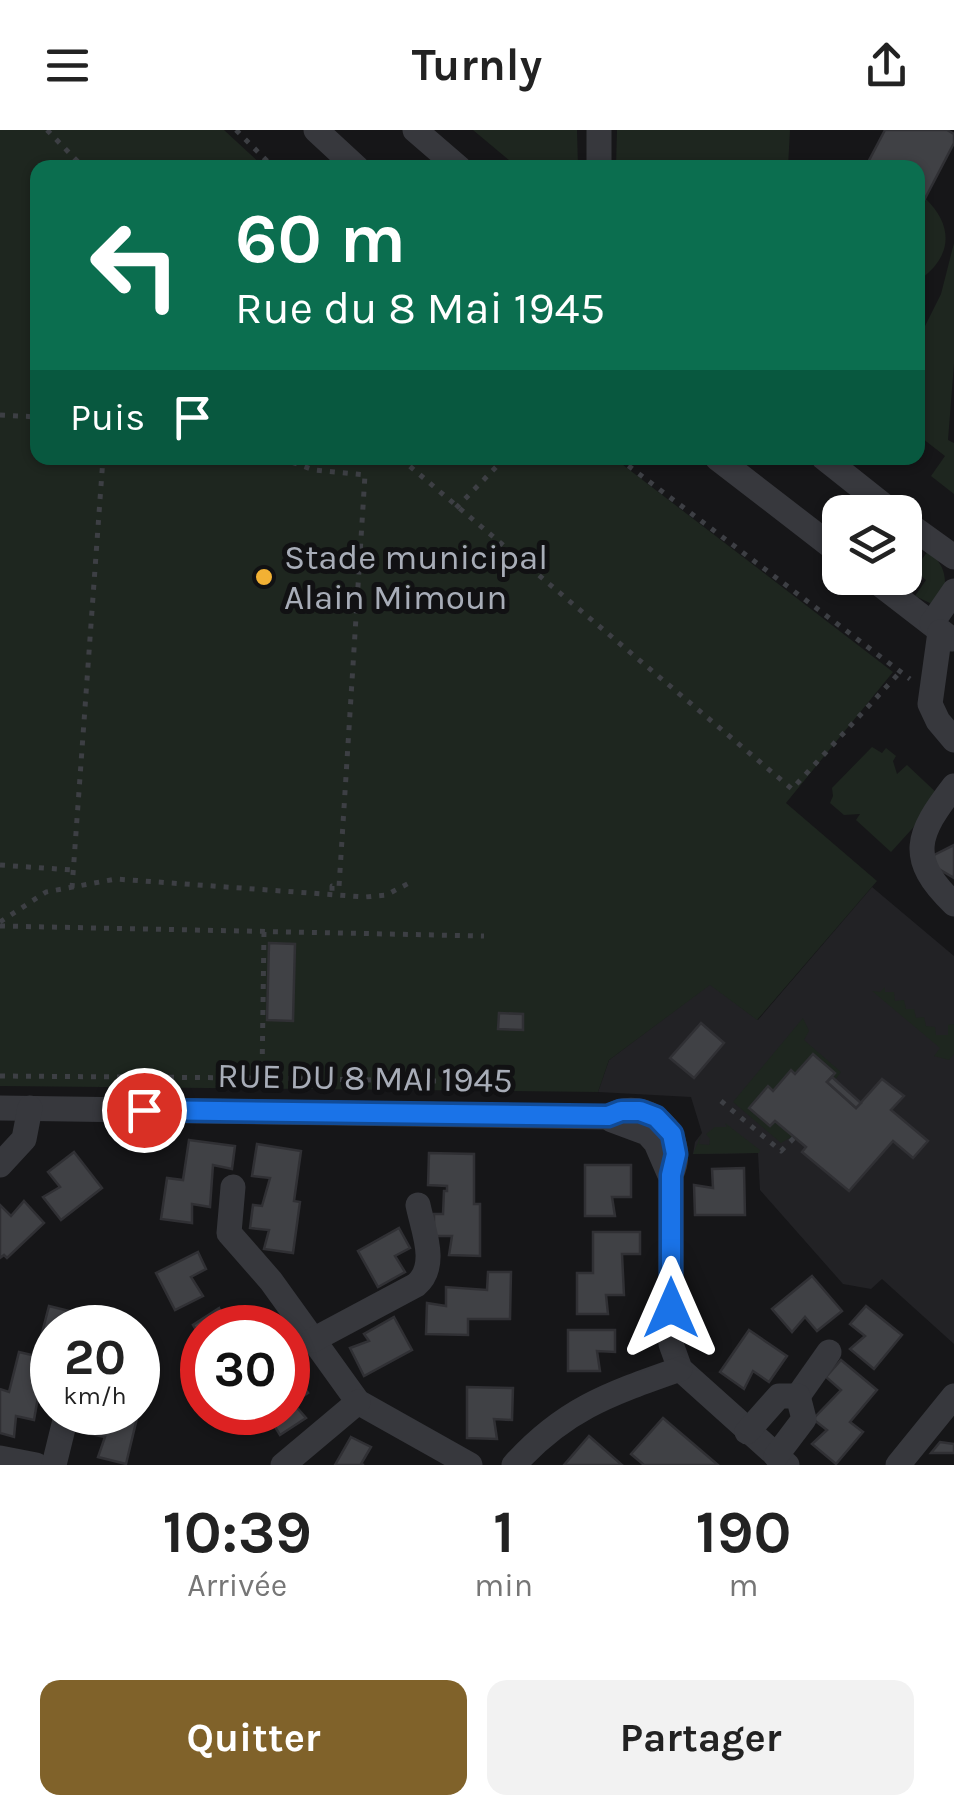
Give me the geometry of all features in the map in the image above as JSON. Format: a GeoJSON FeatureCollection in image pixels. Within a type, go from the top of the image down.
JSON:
{"type":"FeatureCollection","features":[{"type":"Feature","properties":{"kind":"street"},"geometry":{"type":"LineString","coordinates":[[316,130],[348,160]]}},
{"type":"Feature","properties":{"kind":"street"},"geometry":{"type":"LineString","coordinates":[[415,130],[450,160]]}},
{"type":"Feature","properties":{"kind":"street"},"geometry":{"type":"LineString","coordinates":[[598,160],[599,130]]}},
{"type":"Feature","properties":{"kind":"street"},"geometry":{"type":"LineString","coordinates":[[726,465],[822,539]]}},
{"type":"Feature","properties":{"kind":"street"},"geometry":{"type":"LineString","coordinates":[[833,465],[871,495]]}},
{"type":"Feature","properties":{"kind":"street"},"geometry":{"type":"LineString","coordinates":[[922,534],[954,557]]}},
{"type":"Feature","properties":{"kind":"street"},"geometry":{"type":"LineString","coordinates":[[954,590],[930,696],[932,711],[954,740]]}},
{"type":"Feature","properties":{"kind":"street"},"geometry":{"type":"LineString","coordinates":[[894,595],[942,632]]}},
{"type":"Feature","properties":{"kind":"street"},"geometry":{"type":"LineString","coordinates":[[954,786],[923,832],[920,845],[922,862],[954,904]]}},
{"type":"Feature","properties":{"kind":"street","name":"RUE DU 8 MAI 1945"},"geometry":{"type":"LineString","coordinates":[[0,1108],[608,1116],[632,1110],[660,1120],[674,1143],[672,1344],[680,1369]]}},
{"type":"Feature","properties":{"kind":"street"},"geometry":{"type":"LineString","coordinates":[[0,1165],[24,1139],[30,1108]]}},
{"type":"Feature","properties":{"kind":"street"},"geometry":{"type":"LineString","coordinates":[[233,1187],[229,1232],[271,1281],[358,1402],[470,1465]]}},
{"type":"Feature","properties":{"kind":"street"},"geometry":{"type":"LineString","coordinates":[[312,1340],[426,1276],[430,1265],[418,1204]]}},
{"type":"Feature","properties":{"kind":"street"},"geometry":{"type":"LineString","coordinates":[[798,1396],[829,1352]]}},
{"type":"Feature","properties":{"kind":"street"},"geometry":{"type":"LineString","coordinates":[[514,1465],[571,1416],[602,1396],[680,1369],[782,1460],[804,1418],[798,1396]]}},
{"type":"Feature","properties":{"kind":"street"},"geometry":{"type":"LineString","coordinates":[[747,1432],[779,1396],[798,1396]]}},
{"type":"Feature","properties":{"kind":"street"},"geometry":{"type":"LineString","coordinates":[[898,1465],[954,1396]]}},
{"type":"Feature","properties":{"kind":"street"},"geometry":{"type":"LineString","coordinates":[[283,1465],[358,1402]]}},
{"type":"Feature","properties":{"kind":"street"},"geometry":{"type":"LineString","coordinates":[[54,1465],[61,1435]]}},
{"type":"Feature","properties":{"kind":"street"},"geometry":{"type":"LineString","coordinates":[[0,1458],[36,1465]]}},
{"type":"Feature","properties":{"kind":"path"},"geometry":{"type":"LineString","coordinates":[[47,130],[76,160]]}},
{"type":"Feature","properties":{"kind":"path"},"geometry":{"type":"LineString","coordinates":[[236,130],[266,160]]}},
{"type":"Feature","properties":{"kind":"path"},"geometry":{"type":"LineString","coordinates":[[0,415],[30,417]]}},
{"type":"Feature","properties":{"kind":"path"},"geometry":{"type":"LineString","coordinates":[[72,888],[102,465]]}},
{"type":"Feature","properties":{"kind":"path"},"geometry":{"type":"LineString","coordinates":[[300,465],[365,475],[339,887],[332,886],[332,895]]}},
{"type":"Feature","properties":{"kind":"path"},"geometry":{"type":"LineString","coordinates":[[408,465],[792,789],[901,671]]}},
{"type":"Feature","properties":{"kind":"path"},"geometry":{"type":"LineString","coordinates":[[456,508],[497,465]]}},
{"type":"Feature","properties":{"kind":"path"},"geometry":{"type":"LineString","coordinates":[[627,465],[930,696]]}},
{"type":"Feature","properties":{"kind":"path"},"geometry":{"type":"LineString","coordinates":[[0,866],[72,870]]}},
{"type":"Feature","properties":{"kind":"path"},"geometry":{"type":"LineString","coordinates":[[0,924],[46,892],[116,880],[386,896],[411,882]]}},
{"type":"Feature","properties":{"kind":"path"},"geometry":{"type":"LineString","coordinates":[[0,924],[484,936]]}},
{"type":"Feature","properties":{"kind":"path"},"geometry":{"type":"LineString","coordinates":[[262,1078],[264,931]]}},
{"type":"Feature","properties":{"kind":"path"},"geometry":{"type":"LineString","coordinates":[[0,1076],[487,1082]]}},
{"type":"Feature","properties":{"kind":"path"},"geometry":{"type":"LineString","coordinates":[[721,1102],[782,1150],[796,1137]]}},
{"type":"Feature","properties":{"kind":"shaded area","name":"Stade municipal Alain Mimoun"},"geometry":{"type":"Polygon","coordinates":[[[0,130],[224,130],[256,160],[30,160],[30,465],[623,465],[893,672],[786,803],[877,881],[757,1020],[710,985],[609,1060],[598,1092],[0,1086],[0,130]]]}},
{"type":"Feature","properties":{"kind":"shaded area"},"geometry":{"type":"Polygon","coordinates":[[[473,130],[577,130],[578,160],[509,160],[473,130]]]}},
{"type":"Feature","properties":{"kind":"shaded area"},"geometry":{"type":"Polygon","coordinates":[[[617,130],[790,130],[788,160],[616,160],[617,130]]]}},
{"type":"Feature","properties":{"kind":"shaded area"},"geometry":{"type":"Polygon","coordinates":[[[925,198],[941,219],[946,241],[925,276],[925,198]]]}},
{"type":"Feature","properties":{"kind":"shaded area"},"geometry":{"type":"Polygon","coordinates":[[[954,243],[954,364],[948,440],[954,443],[954,494],[931,476],[945,456],[925,440],[925,326],[941,294],[954,243]]]}},
{"type":"Feature","properties":{"kind":"shaded area"},"geometry":{"type":"Polygon","coordinates":[[[928,551],[940,564],[945,579],[945,592],[932,604],[915,596],[922,595],[926,580],[922,577],[922,559],[928,551]]]}},
{"type":"Feature","properties":{"kind":"shaded area"},"geometry":{"type":"Polygon","coordinates":[[[872,747],[882,753],[886,748],[896,756],[893,761],[897,774],[907,765],[941,797],[891,852],[856,820],[860,814],[844,815],[830,803],[832,788],[872,747]]]}},
{"type":"Feature","properties":{"kind":"shaded area"},"geometry":{"type":"Polygon","coordinates":[[[872,887],[954,956],[954,1344],[882,1279],[871,1289],[843,1284],[760,1190],[758,1153],[693,1154],[702,1133],[691,1097],[598,1092],[609,1060],[710,984],[758,1020],[872,887]]]}},
{"type":"Feature","properties":{"kind":"shaded area"},"geometry":{"type":"Polygon","coordinates":[[[885,987],[885,992],[894,992],[895,1001],[904,1000],[906,1009],[914,1009],[916,1018],[924,1017],[926,1026],[935,1027],[936,1035],[948,1035],[948,1025],[954,1024],[954,1054],[949,1060],[934,1056],[940,1048],[872,991],[880,992],[885,987]]]}},
{"type":"Feature","properties":{"kind":"shaded area"},"geometry":{"type":"Polygon","coordinates":[[[803,1018],[809,1031],[804,1040],[841,1072],[835,1080],[835,1073],[813,1054],[773,1091],[768,1087],[749,1108],[770,1126],[775,1121],[793,1136],[781,1143],[733,1102],[803,1018]]]}},
{"type":"Feature","properties":{"kind":"shaded area"},"geometry":{"type":"Polygon","coordinates":[[[725,1123],[759,1153],[693,1154],[701,1135],[699,1144],[709,1145],[706,1134],[715,1127],[727,1127],[725,1123]]]}},
{"type":"Feature","properties":{"kind":"building"},"geometry":{"type":"Polygon","coordinates":[[[885,130],[947,130],[954,134],[954,143],[925,199],[925,160],[869,160],[885,130]]]}},
{"type":"Feature","properties":{"kind":"building"},"geometry":{"type":"Polygon","coordinates":[[[954,845],[954,878],[932,865],[934,855],[954,845]]]}},
{"type":"Feature","properties":{"kind":"building"},"geometry":{"type":"Polygon","coordinates":[[[269,943],[295,944],[293,1021],[267,1020],[269,943]]]}},
{"type":"Feature","properties":{"kind":"building"},"geometry":{"type":"Polygon","coordinates":[[[499,1013],[523,1014],[523,1030],[498,1029],[499,1013]]]}},
{"type":"Feature","properties":{"kind":"building"},"geometry":{"type":"Polygon","coordinates":[[[701,1023],[724,1043],[694,1078],[670,1058],[701,1023]]]}},
{"type":"Feature","properties":{"kind":"building"},"geometry":{"type":"Polygon","coordinates":[[[813,1054],[835,1073],[827,1082],[856,1108],[882,1079],[904,1096],[891,1110],[928,1141],[913,1158],[893,1141],[849,1191],[802,1152],[806,1147],[775,1121],[770,1126],[749,1108],[768,1086],[773,1091],[791,1070],[795,1074],[813,1054]]]}},
{"type":"Feature","properties":{"kind":"building"},"geometry":{"type":"Polygon","coordinates":[[[832,1077],[861,1103],[856,1108],[827,1082],[832,1077]]]}},
{"type":"Feature","properties":{"kind":"building"},"geometry":{"type":"Polygon","coordinates":[[[189,1140],[235,1146],[232,1169],[213,1165],[210,1207],[192,1204],[192,1223],[161,1219],[167,1178],[183,1180],[189,1140]]]}},
{"type":"Feature","properties":{"kind":"building"},"geometry":{"type":"Polygon","coordinates":[[[257,1144],[301,1151],[294,1201],[300,1202],[293,1253],[264,1249],[269,1230],[250,1228],[253,1205],[262,1206],[270,1178],[252,1176],[257,1144]]]}},
{"type":"Feature","properties":{"kind":"building"},"geometry":{"type":"Polygon","coordinates":[[[74,1152],[102,1188],[61,1220],[43,1197],[60,1187],[48,1172],[74,1152]]]}},
{"type":"Feature","properties":{"kind":"building"},"geometry":{"type":"Polygon","coordinates":[[[429,1153],[474,1154],[474,1204],[480,1204],[480,1256],[449,1255],[452,1236],[434,1236],[434,1214],[443,1214],[447,1186],[428,1185],[429,1153]]]}},
{"type":"Feature","properties":{"kind":"building"},"geometry":{"type":"Polygon","coordinates":[[[585,1165],[631,1165],[631,1197],[612,1197],[615,1216],[585,1216],[585,1165]]]}},
{"type":"Feature","properties":{"kind":"building"},"geometry":{"type":"Polygon","coordinates":[[[744,1168],[745,1215],[695,1215],[694,1185],[713,1188],[712,1169],[744,1168]]]}},
{"type":"Feature","properties":{"kind":"building"},"geometry":{"type":"Polygon","coordinates":[[[24,1201],[44,1223],[7,1258],[0,1258],[0,1205],[11,1216],[24,1201]]]}},
{"type":"Feature","properties":{"kind":"building"},"geometry":{"type":"Polygon","coordinates":[[[399,1228],[410,1248],[395,1256],[405,1272],[378,1287],[358,1251],[399,1228]]]}},
{"type":"Feature","properties":{"kind":"building"},"geometry":{"type":"Polygon","coordinates":[[[593,1232],[640,1232],[640,1254],[622,1254],[624,1295],[606,1295],[608,1314],[577,1314],[577,1273],[593,1273],[593,1232]]]}},
{"type":"Feature","properties":{"kind":"building"},"geometry":{"type":"Polygon","coordinates":[[[198,1252],[206,1269],[191,1277],[203,1296],[175,1310],[156,1273],[198,1252]]]}},
{"type":"Feature","properties":{"kind":"building"},"geometry":{"type":"Polygon","coordinates":[[[488,1272],[511,1272],[510,1319],[468,1319],[468,1335],[426,1334],[427,1303],[446,1306],[446,1287],[487,1290],[488,1272]]]}},
{"type":"Feature","properties":{"kind":"building"},"geometry":{"type":"Polygon","coordinates":[[[812,1276],[842,1311],[817,1331],[805,1317],[792,1332],[772,1309],[812,1276]]]}},
{"type":"Feature","properties":{"kind":"building"},"geometry":{"type":"Polygon","coordinates":[[[866,1306],[902,1335],[874,1369],[850,1349],[865,1336],[850,1324],[866,1306]]]}},
{"type":"Feature","properties":{"kind":"building"},"geometry":{"type":"Polygon","coordinates":[[[394,1317],[412,1350],[364,1376],[350,1348],[369,1341],[364,1334],[394,1317]]]}},
{"type":"Feature","properties":{"kind":"building"},"geometry":{"type":"Polygon","coordinates":[[[568,1330],[615,1330],[615,1352],[597,1351],[600,1371],[568,1371],[568,1330]]]}},
{"type":"Feature","properties":{"kind":"building"},"geometry":{"type":"Polygon","coordinates":[[[749,1330],[787,1356],[769,1382],[753,1371],[744,1389],[720,1372],[749,1330]]]}},
{"type":"Feature","properties":{"kind":"building"},"geometry":{"type":"Polygon","coordinates":[[[19,1352],[30,1355],[30,1419],[16,1416],[14,1437],[0,1433],[0,1389],[9,1392],[19,1352]]]}},
{"type":"Feature","properties":{"kind":"building"},"geometry":{"type":"Polygon","coordinates":[[[841,1360],[877,1390],[850,1422],[863,1432],[836,1464],[812,1444],[827,1430],[813,1419],[841,1390],[826,1377],[841,1360]]]}},
{"type":"Feature","properties":{"kind":"building"},"geometry":{"type":"Polygon","coordinates":[[[467,1387],[513,1388],[512,1420],[494,1419],[497,1439],[467,1438],[467,1387]]]}},
{"type":"Feature","properties":{"kind":"building"},"geometry":{"type":"Polygon","coordinates":[[[663,1418],[718,1465],[644,1465],[631,1454],[663,1418]]]}},
{"type":"Feature","properties":{"kind":"building"},"geometry":{"type":"Polygon","coordinates":[[[96,1435],[133,1435],[126,1464],[98,1457],[105,1437],[96,1435]]]}},
{"type":"Feature","properties":{"kind":"building"},"geometry":{"type":"Polygon","coordinates":[[[589,1436],[622,1465],[564,1465],[589,1436]]]}},
{"type":"Feature","properties":{"kind":"building"},"geometry":{"type":"Polygon","coordinates":[[[351,1437],[371,1447],[361,1464],[364,1465],[335,1465],[351,1437]]]}},
{"type":"Feature","properties":{"kind":"building"},"geometry":{"type":"Polygon","coordinates":[[[940,1442],[954,1444],[954,1453],[931,1453],[940,1442]]]}},
{"type":"Feature","properties":{"kind":"place","name":"Stade municipal Alain Mimoun"},"geometry":{"type":"Point","coordinates":[264,577]}},
{"type":"Feature","properties":{"kind":"route"},"geometry":{"type":"LineString","coordinates":[[144,1110],[608,1116],[626,1110],[648,1113],[668,1128],[675,1148],[671,1175],[671,1308]]}}]}
